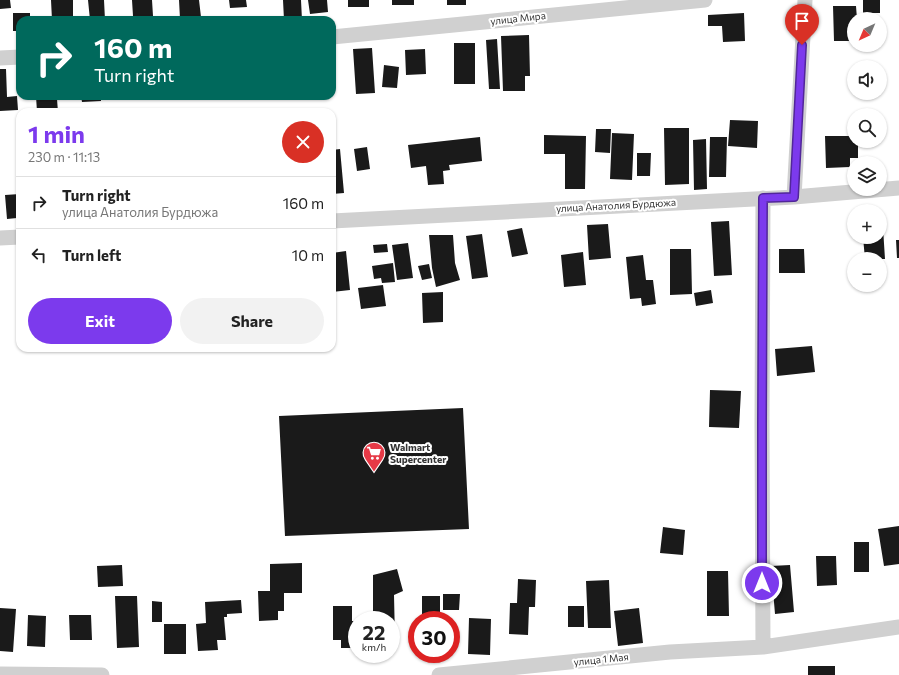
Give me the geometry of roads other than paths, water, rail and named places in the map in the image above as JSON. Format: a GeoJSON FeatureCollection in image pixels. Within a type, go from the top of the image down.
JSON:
{"type":"FeatureCollection","features":[{"type":"Feature","properties":{"kind":"street","name":"улица Мира"},"geometry":{"type":"LineString","coordinates":[[336,37],[705,0]]}},
{"type":"Feature","properties":{"kind":"street"},"geometry":{"type":"LineString","coordinates":[[794,197],[805,0]]}},
{"type":"Feature","properties":{"kind":"street"},"geometry":{"type":"LineString","coordinates":[[0,58],[16,57]]}},
{"type":"Feature","properties":{"kind":"street","name":"улица Анатолия Бурдюжа"},"geometry":{"type":"LineString","coordinates":[[336,220],[794,197],[899,188]]}},
{"type":"Feature","properties":{"kind":"street"},"geometry":{"type":"LineString","coordinates":[[763,198],[763,647]]}},
{"type":"Feature","properties":{"kind":"street"},"geometry":{"type":"LineString","coordinates":[[0,238],[16,237]]}},
{"type":"Feature","properties":{"kind":"street","name":"улица 1 Мая"},"geometry":{"type":"LineString","coordinates":[[440,675],[560,669],[670,652],[763,647],[899,628]]}},
{"type":"Feature","properties":{"kind":"street"},"geometry":{"type":"LineString","coordinates":[[0,674],[102,675]]}},
{"type":"Feature","properties":{"kind":"place","name":"Walmart Supercenter"},"geometry":{"type":"Point","coordinates":[374,472]}}]}
